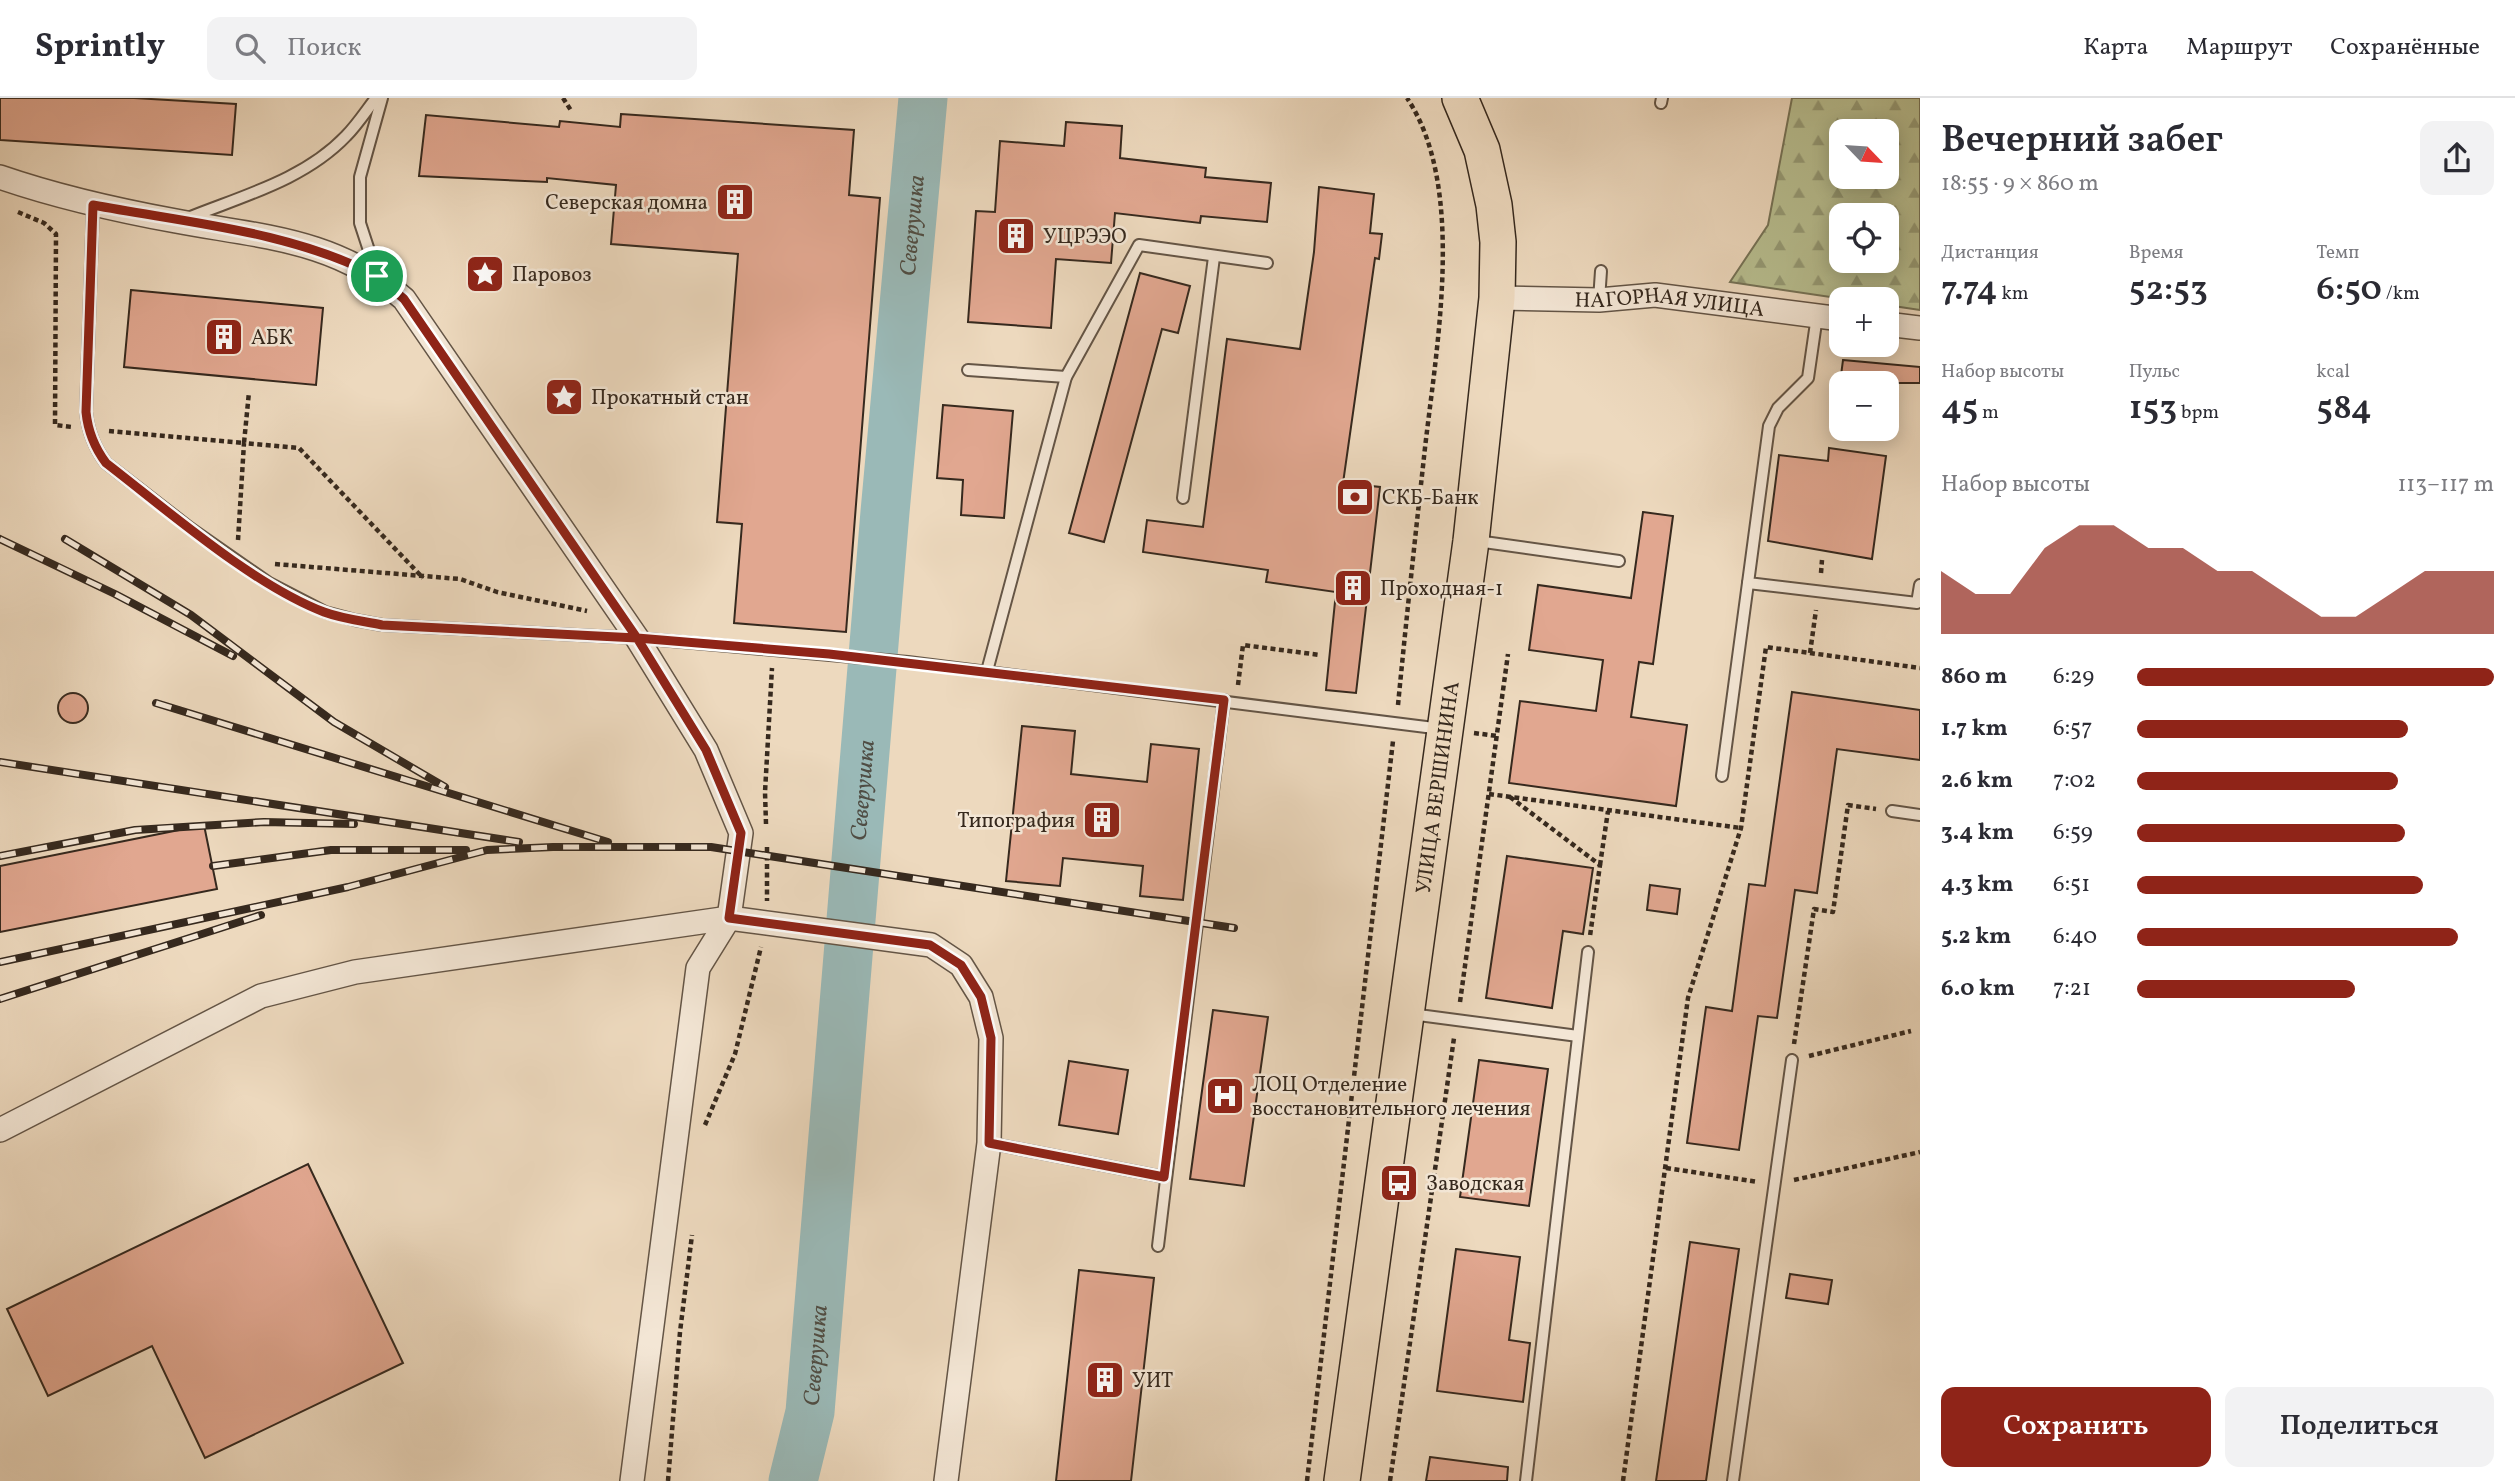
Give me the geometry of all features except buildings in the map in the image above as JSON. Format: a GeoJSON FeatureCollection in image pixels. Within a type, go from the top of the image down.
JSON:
{"type":"FeatureCollection","features":[{"type":"Feature","properties":{"kind":"main road","name":"УЛИЦА ВЕРШИНИНА"},"geometry":{"type":"LineString","coordinates":[[1342,1481],[1471,541],[1497,298],[1499,242],[1494,205],[1482,150],[1460,98]]}},
{"type":"Feature","properties":{"kind":"street"},"geometry":{"type":"LineString","coordinates":[[0,177],[93,205],[298,242],[339,256],[377,276],[404,299],[637,638],[706,750],[741,833],[729,918],[698,968],[632,1481]]}},
{"type":"Feature","properties":{"kind":"street","name":"НАГОРНАЯ УЛИЦА"},"geometry":{"type":"LineString","coordinates":[[1497,298],[1599,300],[1655,295],[1829,318]]}},
{"type":"Feature","properties":{"kind":"street"},"geometry":{"type":"LineString","coordinates":[[1899,326],[1920,328]]}},
{"type":"Feature","properties":{"kind":"street"},"geometry":{"type":"LineString","coordinates":[[0,1130],[261,996],[355,972],[729,918],[930,945],[961,965],[981,997],[991,1038],[989,1143],[946,1481]]}},
{"type":"Feature","properties":{"kind":"lane"},"geometry":{"type":"LineString","coordinates":[[180,222],[270,188],[308,165],[345,137],[376,98]]}},
{"type":"Feature","properties":{"kind":"lane"},"geometry":{"type":"LineString","coordinates":[[377,276],[360,223],[360,177],[382,98]]}},
{"type":"Feature","properties":{"kind":"lane"},"geometry":{"type":"LineString","coordinates":[[93,205],[86,412],[92,441],[106,463],[190,528],[269,583],[325,612],[382,625],[637,638],[908,662],[1445,729]]}},
{"type":"Feature","properties":{"kind":"lane"},"geometry":{"type":"LineString","coordinates":[[987,671],[1066,377],[1139,245],[1267,262]]}},
{"type":"Feature","properties":{"kind":"lane"},"geometry":{"type":"LineString","coordinates":[[1183,498],[1214,257]]}},
{"type":"Feature","properties":{"kind":"lane"},"geometry":{"type":"LineString","coordinates":[[1599,300],[1601,271]]}},
{"type":"Feature","properties":{"kind":"lane"},"geometry":{"type":"LineString","coordinates":[[1722,776],[1769,426],[1778,408],[1808,378],[1816,316]]}},
{"type":"Feature","properties":{"kind":"lane"},"geometry":{"type":"LineString","coordinates":[[968,370],[1066,377]]}},
{"type":"Feature","properties":{"kind":"lane"},"geometry":{"type":"LineString","coordinates":[[1471,541],[1619,561]]}},
{"type":"Feature","properties":{"kind":"lane"},"geometry":{"type":"LineString","coordinates":[[1748,583],[1917,603],[1920,585]]}},
{"type":"Feature","properties":{"kind":"lane"},"geometry":{"type":"LineString","coordinates":[[1158,1246],[1164,1177],[1224,700]]}},
{"type":"Feature","properties":{"kind":"lane"},"geometry":{"type":"LineString","coordinates":[[1892,811],[1920,815]]}},
{"type":"Feature","properties":{"kind":"lane"},"geometry":{"type":"LineString","coordinates":[[1526,1481],[1588,952]]}},
{"type":"Feature","properties":{"kind":"lane"},"geometry":{"type":"LineString","coordinates":[[1406,1014],[1578,1036]]}},
{"type":"Feature","properties":{"kind":"lane"},"geometry":{"type":"LineString","coordinates":[[1733,1481],[1792,1060]]}},
{"type":"Feature","properties":{"kind":"lane"},"geometry":{"type":"LineString","coordinates":[[989,1143],[1164,1177]]}},
{"type":"Feature","properties":{"kind":"path"},"geometry":{"type":"LineString","coordinates":[[563,98],[572,112]]}},
{"type":"Feature","properties":{"kind":"path"},"geometry":{"type":"LineString","coordinates":[[1307,1481],[1396,721],[1436,341],[1443,228],[1422,120],[1407,98]]}},
{"type":"Feature","properties":{"kind":"path"},"geometry":{"type":"LineString","coordinates":[[237,545],[249,392]]}},
{"type":"Feature","properties":{"kind":"path"},"geometry":{"type":"LineString","coordinates":[[244,443],[299,448],[423,578]]}},
{"type":"Feature","properties":{"kind":"path"},"geometry":{"type":"LineString","coordinates":[[272,564],[460,579],[497,592]]}},
{"type":"Feature","properties":{"kind":"path"},"geometry":{"type":"LineString","coordinates":[[1810,653],[1814,628]]}},
{"type":"Feature","properties":{"kind":"path"},"geometry":{"type":"LineString","coordinates":[[1237,690],[1243,645],[1321,655]]}},
{"type":"Feature","properties":{"kind":"path"},"geometry":{"type":"LineString","coordinates":[[1623,1481],[1688,998],[1741,828],[1766,647],[1920,668]]}},
{"type":"Feature","properties":{"kind":"path"},"geometry":{"type":"LineString","coordinates":[[766,831],[765,792],[773,650]]}},
{"type":"Feature","properties":{"kind":"path"},"geometry":{"type":"LineString","coordinates":[[1391,1481],[1508,654]]}},
{"type":"Feature","properties":{"kind":"path"},"geometry":{"type":"LineString","coordinates":[[1489,794],[1741,828]]}},
{"type":"Feature","properties":{"kind":"path"},"geometry":{"type":"LineString","coordinates":[[1510,797],[1600,865]]}},
{"type":"Feature","properties":{"kind":"path"},"geometry":{"type":"LineString","coordinates":[[1892,811],[1848,806],[1833,912],[1814,909],[1792,1060],[1910,1031]]}},
{"type":"Feature","properties":{"kind":"path"},"geometry":{"type":"LineString","coordinates":[[1588,952],[1608,810]]}},
{"type":"Feature","properties":{"kind":"path"},"geometry":{"type":"LineString","coordinates":[[702,1132],[735,1054],[773,924],[767,844]]}},
{"type":"Feature","properties":{"kind":"path"},"geometry":{"type":"LineString","coordinates":[[1666,1168],[1775,1184],[1920,1152]]}},
{"type":"Feature","properties":{"kind":"path"},"geometry":{"type":"LineString","coordinates":[[668,1481],[680,1332],[693,1227]]}},
{"type":"Feature","properties":{"kind":"green space"},"geometry":{"type":"Polygon","coordinates":[[[1792,98],[1920,98],[1920,310],[1899,307],[1899,287],[1829,287],[1829,297],[1730,282],[1768,225],[1792,98]]]}},
{"type":"Feature","properties":{"kind":"waterway","name":"Северушка"},"geometry":{"type":"LineString","coordinates":[[793,1481],[810,1412],[885,512],[923,98]]}},
{"type":"Feature","properties":{"kind":"railway"},"geometry":{"type":"LineString","coordinates":[[0,539],[115,594],[233,656]]}},
{"type":"Feature","properties":{"kind":"railway"},"geometry":{"type":"LineString","coordinates":[[65,539],[191,615],[334,722],[445,787]]}},
{"type":"Feature","properties":{"kind":"railway"},"geometry":{"type":"LineString","coordinates":[[156,703],[608,842]]}},
{"type":"Feature","properties":{"kind":"railway"},"geometry":{"type":"LineString","coordinates":[[0,762],[519,842]]}},
{"type":"Feature","properties":{"kind":"railway"},"geometry":{"type":"LineString","coordinates":[[0,856],[135,830],[264,822],[354,824]]}},
{"type":"Feature","properties":{"kind":"railway"},"geometry":{"type":"LineString","coordinates":[[0,962],[348,887],[487,850],[553,847],[711,847],[1234,928]]}},
{"type":"Feature","properties":{"kind":"railway"},"geometry":{"type":"LineString","coordinates":[[213,866],[331,850],[466,850]]}},
{"type":"Feature","properties":{"kind":"railway"},"geometry":{"type":"LineString","coordinates":[[0,999],[261,915]]}},
{"type":"Feature","properties":{"kind":"place","name":"Северская домна"},"geometry":{"type":"Point","coordinates":[735,202]}},
{"type":"Feature","properties":{"kind":"place","name":"УЦРЭЭО"},"geometry":{"type":"Point","coordinates":[1016,236]}},
{"type":"Feature","properties":{"kind":"place","name":"Паровоз"},"geometry":{"type":"Point","coordinates":[485,274]}},
{"type":"Feature","properties":{"kind":"place","name":"АБК"},"geometry":{"type":"Point","coordinates":[224,337]}},
{"type":"Feature","properties":{"kind":"place","name":"Прокатный стан"},"geometry":{"type":"Point","coordinates":[564,397]}},
{"type":"Feature","properties":{"kind":"place","name":"СКБ-Банк"},"geometry":{"type":"Point","coordinates":[1355,497]}},
{"type":"Feature","properties":{"kind":"place","name":"Проходная-1"},"geometry":{"type":"Point","coordinates":[1353,588]}},
{"type":"Feature","properties":{"kind":"place","name":"Типография"},"geometry":{"type":"Point","coordinates":[1102,820]}},
{"type":"Feature","properties":{"kind":"place","name":"ЛОЦ Отделение восстановительного лечения"},"geometry":{"type":"Point","coordinates":[1225,1096]}},
{"type":"Feature","properties":{"kind":"place","name":"Заводская"},"geometry":{"type":"Point","coordinates":[1399,1183]}},
{"type":"Feature","properties":{"kind":"place","name":"УИТ"},"geometry":{"type":"Point","coordinates":[1105,1380]}},
{"type":"Feature","properties":{"kind":"route"},"geometry":{"type":"LineString","coordinates":[[377,276],[339,256],[298,242],[93,205],[86,412],[92,441],[99,453],[106,463],[190,528],[269,583],[325,612],[355,620],[382,625],[637,638],[829,654],[1224,700],[1164,1177],[989,1143],[991,1038],[981,997],[961,965],[930,945],[729,918],[741,833],[706,750],[637,638],[404,299],[377,276]]}}]}
